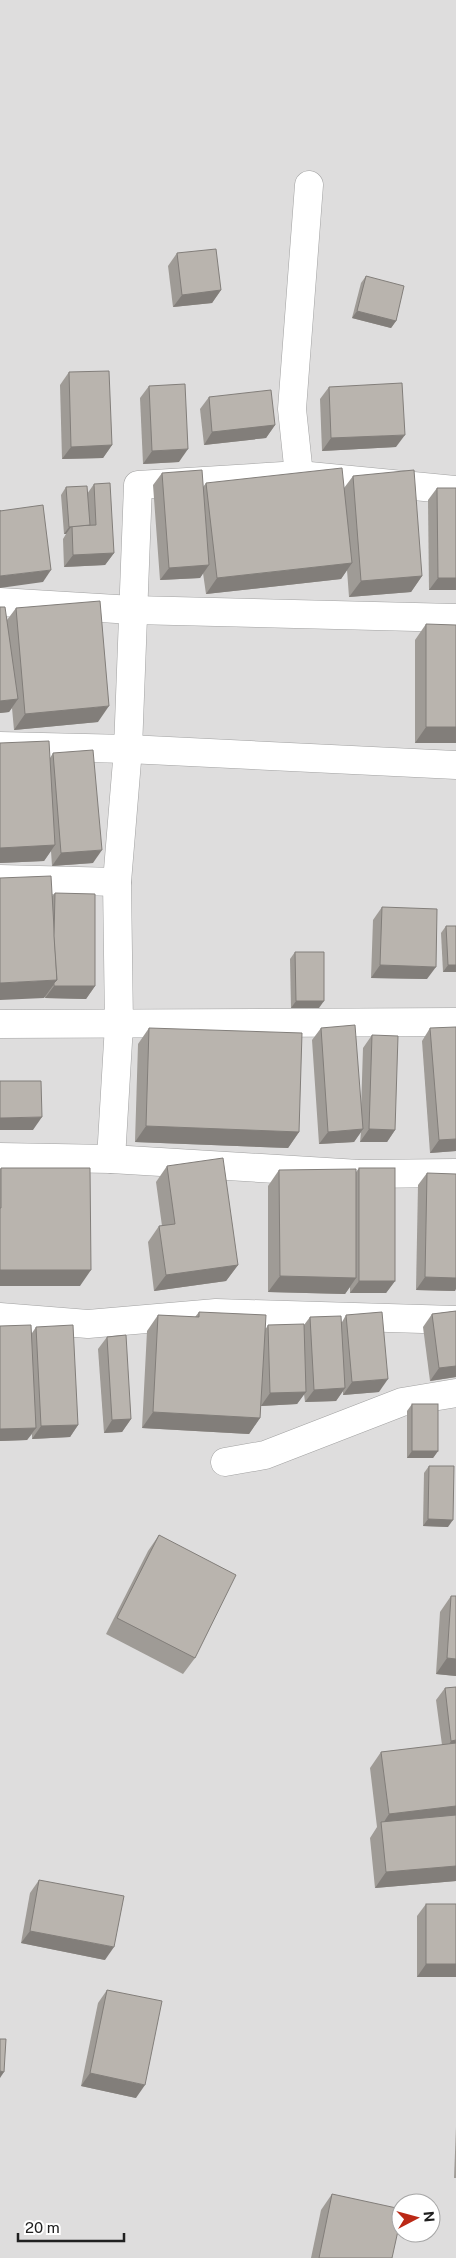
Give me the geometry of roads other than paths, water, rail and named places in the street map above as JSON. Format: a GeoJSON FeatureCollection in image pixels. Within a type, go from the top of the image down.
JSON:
{"type":"FeatureCollection","features":[{"type":"Feature","properties":{"kind":"street"},"geometry":{"type":"LineString","coordinates":[[299,475],[292,409],[309,184]]}},
{"type":"Feature","properties":{"kind":"street"},"geometry":{"type":"LineString","coordinates":[[112,1159],[119,1025],[117,882],[128,750],[138,485],[299,475],[456,490]]}},
{"type":"Feature","properties":{"kind":"street"},"geometry":{"type":"LineString","coordinates":[[0,602],[133,610],[456,618]]}},
{"type":"Feature","properties":{"kind":"street"},"geometry":{"type":"LineString","coordinates":[[0,746],[456,765]]}},
{"type":"Feature","properties":{"kind":"street"},"geometry":{"type":"LineString","coordinates":[[0,879],[117,882]]}},
{"type":"Feature","properties":{"kind":"street"},"geometry":{"type":"LineString","coordinates":[[0,1024],[119,1025],[456,1022]]}},
{"type":"Feature","properties":{"kind":"street"},"geometry":{"type":"LineString","coordinates":[[0,1157],[112,1159],[359,1174],[456,1173]]}},
{"type":"Feature","properties":{"kind":"street"},"geometry":{"type":"LineString","coordinates":[[0,1317],[88,1324],[216,1313],[456,1320]]}},
{"type":"Feature","properties":{"kind":"street"},"geometry":{"type":"LineString","coordinates":[[225,1462],[265,1454],[402,1402],[456,1394]]}}]}
